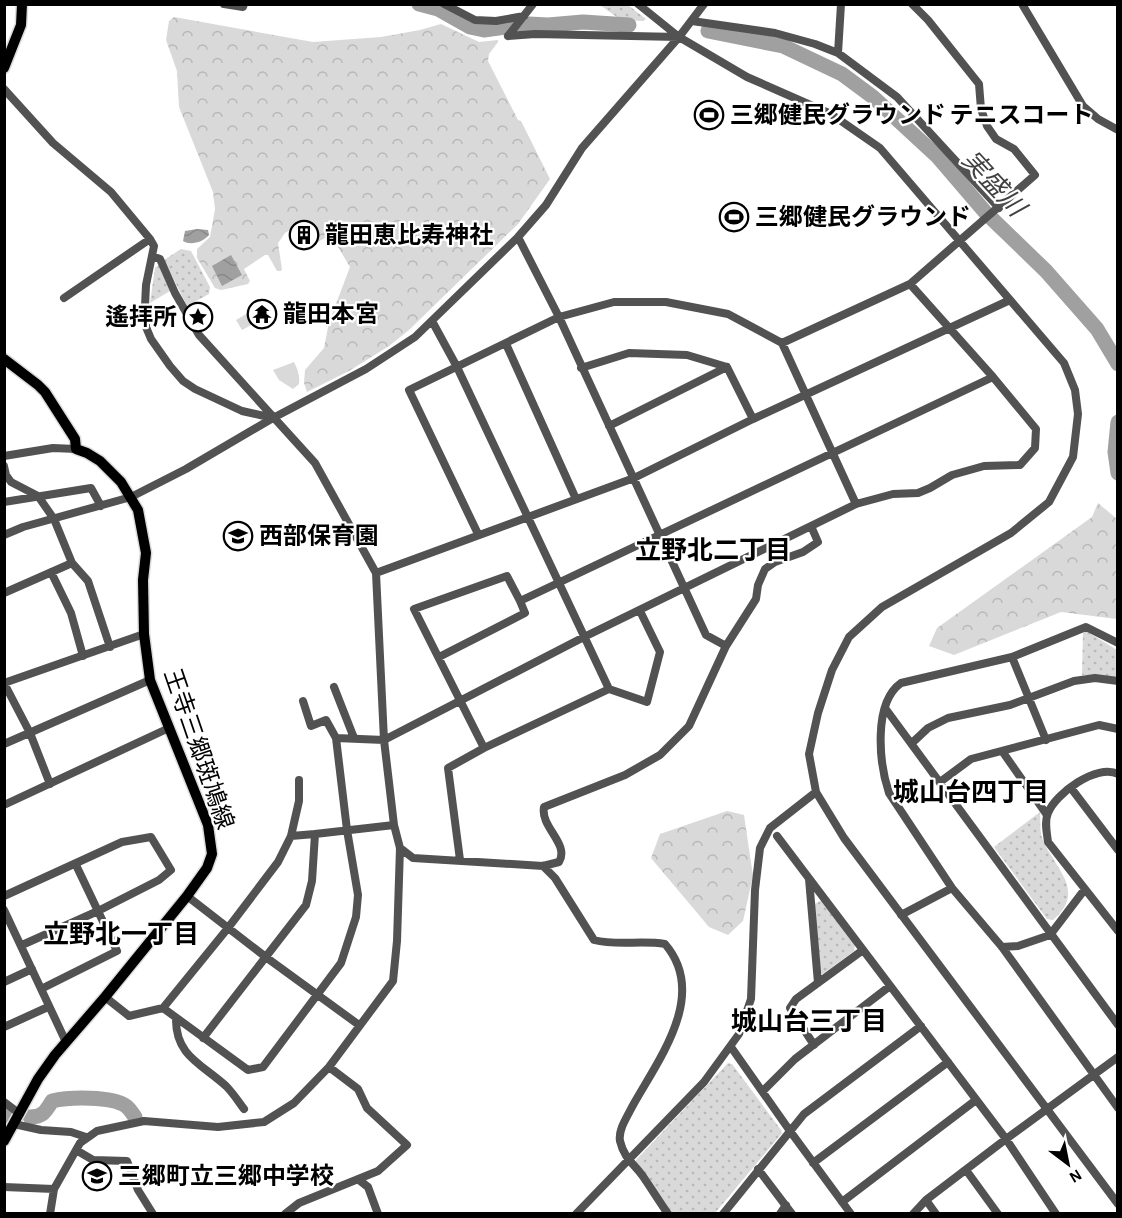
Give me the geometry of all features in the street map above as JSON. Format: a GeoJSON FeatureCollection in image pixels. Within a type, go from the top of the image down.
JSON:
{"type":"FeatureCollection","features":[{"type":"Feature","properties":{"kind":"main road"},"geometry":{"type":"LineString","coordinates":[[4,68],[7,54],[21,25],[22,4]]}},
{"type":"Feature","properties":{"kind":"main road"},"geometry":{"type":"LineString","coordinates":[[4,359],[45,392],[75,439],[76,449]]}},
{"type":"Feature","properties":{"kind":"main road","name":"王寺三郷斑鳩線"},"geometry":{"type":"LineString","coordinates":[[4,1141],[38,1079],[187,896],[207,868],[212,854],[208,825],[150,680],[144,634],[143,589],[146,553],[138,510],[121,482],[100,462],[76,449]]}},
{"type":"Feature","properties":{"kind":"street"},"geometry":{"type":"LineString","coordinates":[[224,4],[244,6]]}},
{"type":"Feature","properties":{"kind":"street"},"geometry":{"type":"LineString","coordinates":[[444,4],[476,20],[496,21],[522,18]]}},
{"type":"Feature","properties":{"kind":"street"},"geometry":{"type":"LineString","coordinates":[[533,4],[508,36],[535,33],[679,38]]}},
{"type":"Feature","properties":{"kind":"street"},"geometry":{"type":"LineString","coordinates":[[638,4],[679,38],[747,77],[831,114],[880,148],[1064,363],[1075,390],[1078,414],[1073,457],[1049,502],[1011,533],[882,607],[849,637],[832,669],[818,713],[809,754],[816,792],[844,838],[1118,1204]]}},
{"type":"Feature","properties":{"kind":"street"},"geometry":{"type":"LineString","coordinates":[[4,535],[23,527],[131,497],[366,369],[415,337],[518,237],[546,205],[582,148],[679,38],[704,4]]}},
{"type":"Feature","properties":{"kind":"street"},"geometry":{"type":"LineString","coordinates":[[838,53],[841,4]]}},
{"type":"Feature","properties":{"kind":"street"},"geometry":{"type":"LineString","coordinates":[[782,343],[909,284],[1035,175],[1014,149],[996,139],[987,126],[981,109],[979,84],[944,39],[912,4]]}},
{"type":"Feature","properties":{"kind":"street"},"geometry":{"type":"LineString","coordinates":[[1025,6],[1083,106],[1098,119],[1118,130]]}},
{"type":"Feature","properties":{"kind":"street"},"geometry":{"type":"LineString","coordinates":[[692,21],[775,33],[838,53],[897,98],[999,208]]}},
{"type":"Feature","properties":{"kind":"street"},"geometry":{"type":"LineString","coordinates":[[4,89],[53,143],[111,192],[150,239],[154,246],[146,285],[146,327],[151,339],[170,366],[183,381],[195,389],[242,411],[273,418]]}},
{"type":"Feature","properties":{"kind":"street"},"geometry":{"type":"LineString","coordinates":[[518,237],[559,317],[706,635],[726,646]]}},
{"type":"Feature","properties":{"kind":"street"},"geometry":{"type":"LineString","coordinates":[[64,298],[150,239]]}},
{"type":"Feature","properties":{"kind":"street"},"geometry":{"type":"LineString","coordinates":[[51,1214],[54,1190],[76,1150],[86,1137],[106,1128],[144,1120],[218,1127],[264,1122],[294,1103],[329,1067],[393,981],[397,941],[400,848],[394,825],[384,740],[376,573],[315,462],[198,335],[160,259],[152,256]]}},
{"type":"Feature","properties":{"kind":"street"},"geometry":{"type":"LineString","coordinates":[[336,738],[384,740],[584,637],[856,504],[893,494],[918,493],[952,475],[984,466],[1020,465],[1035,448],[1036,429],[993,377],[909,284]]}},
{"type":"Feature","properties":{"kind":"street"},"geometry":{"type":"LineString","coordinates":[[376,573],[634,478],[753,419],[1010,300]]}},
{"type":"Feature","properties":{"kind":"street"},"geometry":{"type":"LineString","coordinates":[[478,534],[409,390],[559,317],[614,302],[666,302],[728,314],[782,343],[856,504]]}},
{"type":"Feature","properties":{"kind":"street"},"geometry":{"type":"LineString","coordinates":[[432,321],[457,367],[609,689]]}},
{"type":"Feature","properties":{"kind":"street"},"geometry":{"type":"LineString","coordinates":[[506,344],[576,499]]}},
{"type":"Feature","properties":{"kind":"street"},"geometry":{"type":"LineString","coordinates":[[582,368],[629,353],[687,355],[727,367],[753,419]]}},
{"type":"Feature","properties":{"kind":"street"},"geometry":{"type":"LineString","coordinates":[[609,426],[727,367]]}},
{"type":"Feature","properties":{"kind":"street"},"geometry":{"type":"LineString","coordinates":[[520,601],[993,377]]}},
{"type":"Feature","properties":{"kind":"street"},"geometry":{"type":"LineString","coordinates":[[4,456],[53,448],[76,449]]}},
{"type":"Feature","properties":{"kind":"street"},"geometry":{"type":"LineString","coordinates":[[4,466],[11,482],[38,496],[54,519],[72,563],[88,581],[110,647]]}},
{"type":"Feature","properties":{"kind":"street"},"geometry":{"type":"LineString","coordinates":[[4,502],[91,488],[101,506]]}},
{"type":"Feature","properties":{"kind":"street"},"geometry":{"type":"LineString","coordinates":[[400,848],[413,858],[543,866],[559,862],[563,853],[546,824],[544,807],[625,775],[660,755],[689,726],[726,646],[756,599],[758,585],[765,569],[775,562],[803,552],[818,542],[811,526]]}},
{"type":"Feature","properties":{"kind":"street"},"geometry":{"type":"LineString","coordinates":[[4,593],[72,563]]}},
{"type":"Feature","properties":{"kind":"street"},"geometry":{"type":"LineString","coordinates":[[51,573],[71,613],[83,657]]}},
{"type":"Feature","properties":{"kind":"street"},"geometry":{"type":"LineString","coordinates":[[439,657],[525,613],[507,576],[414,609],[484,748]]}},
{"type":"Feature","properties":{"kind":"street"},"geometry":{"type":"LineString","coordinates":[[460,860],[448,768],[484,748],[609,689],[647,702],[660,652],[640,611]]}},
{"type":"Feature","properties":{"kind":"street"},"geometry":{"type":"LineString","coordinates":[[1118,643],[1086,627],[1012,657],[901,683],[891,690],[880,735],[884,780],[889,793],[952,888],[1002,947],[1118,1108]]}},
{"type":"Feature","properties":{"kind":"street"},"geometry":{"type":"LineString","coordinates":[[50,784],[30,733],[4,683],[144,634]]}},
{"type":"Feature","properties":{"kind":"street"},"geometry":{"type":"LineString","coordinates":[[1012,657],[1046,740]]}},
{"type":"Feature","properties":{"kind":"street"},"geometry":{"type":"LineString","coordinates":[[912,743],[928,728],[948,718],[1010,705],[1074,681],[1095,678],[1118,681]]}},
{"type":"Feature","properties":{"kind":"street"},"geometry":{"type":"LineString","coordinates":[[4,744],[150,680]]}},
{"type":"Feature","properties":{"kind":"street"},"geometry":{"type":"LineString","coordinates":[[334,687],[354,738]]}},
{"type":"Feature","properties":{"kind":"street"},"geometry":{"type":"LineString","coordinates":[[163,1008],[176,1020],[248,1070],[263,1067],[341,963],[356,917],[358,895],[347,830],[336,738],[326,720],[311,726],[303,701]]}},
{"type":"Feature","properties":{"kind":"street"},"geometry":{"type":"LineString","coordinates":[[885,708],[1118,1025]]}},
{"type":"Feature","properties":{"kind":"street"},"geometry":{"type":"LineString","coordinates":[[940,782],[971,759],[1099,725],[1118,729]]}},
{"type":"Feature","properties":{"kind":"street"},"geometry":{"type":"LineString","coordinates":[[4,805],[169,728]]}},
{"type":"Feature","properties":{"kind":"street"},"geometry":{"type":"LineString","coordinates":[[1002,752],[1047,815]]}},
{"type":"Feature","properties":{"kind":"street"},"geometry":{"type":"LineString","coordinates":[[1118,774],[1101,772],[1086,777],[1053,803],[1047,815],[1048,842],[1118,931]]}},
{"type":"Feature","properties":{"kind":"street"},"geometry":{"type":"LineString","coordinates":[[105,997],[129,1016],[163,1008],[278,862],[291,836],[299,801],[299,780]]}},
{"type":"Feature","properties":{"kind":"street"},"geometry":{"type":"LineString","coordinates":[[1071,788],[1118,850]]}},
{"type":"Feature","properties":{"kind":"street"},"geometry":{"type":"LineString","coordinates":[[576,1214],[705,1082],[739,1034],[751,999],[755,890],[760,848],[770,828],[816,792]]}},
{"type":"Feature","properties":{"kind":"street"},"geometry":{"type":"LineString","coordinates":[[291,836],[394,825]]}},
{"type":"Feature","properties":{"kind":"street"},"geometry":{"type":"LineString","coordinates":[[203,1038],[306,905],[312,881],[315,834]]}},
{"type":"Feature","properties":{"kind":"street"},"geometry":{"type":"LineString","coordinates":[[777,836],[1006,1139],[1056,1214]]}},
{"type":"Feature","properties":{"kind":"street"},"geometry":{"type":"LineString","coordinates":[[4,896],[122,842],[151,837],[171,870],[159,880],[98,911],[22,945]]}},
{"type":"Feature","properties":{"kind":"street"},"geometry":{"type":"LineString","coordinates":[[40,989],[117,951],[76,865]]}},
{"type":"Feature","properties":{"kind":"street"},"geometry":{"type":"LineString","coordinates":[[543,866],[555,878],[594,940],[606,943],[664,944],[671,951],[683,982],[675,1026],[666,1048],[621,1130],[620,1139],[628,1161],[641,1173],[663,1212]]}},
{"type":"Feature","properties":{"kind":"street"},"geometry":{"type":"LineString","coordinates":[[809,879],[818,983]]}},
{"type":"Feature","properties":{"kind":"street"},"geometry":{"type":"LineString","coordinates":[[901,915],[952,888]]}},
{"type":"Feature","properties":{"kind":"street"},"geometry":{"type":"LineString","coordinates":[[1002,947],[1018,946],[1050,935],[1085,889]]}},
{"type":"Feature","properties":{"kind":"street"},"geometry":{"type":"LineString","coordinates":[[187,896],[359,1025]]}},
{"type":"Feature","properties":{"kind":"street"},"geometry":{"type":"LineString","coordinates":[[4,909],[66,1042]]}},
{"type":"Feature","properties":{"kind":"street"},"geometry":{"type":"LineString","coordinates":[[814,1045],[790,1008],[796,999],[863,950]]}},
{"type":"Feature","properties":{"kind":"street"},"geometry":{"type":"LineString","coordinates":[[4,982],[32,969]]}},
{"type":"Feature","properties":{"kind":"street"},"geometry":{"type":"LineString","coordinates":[[762,1091],[795,1059],[890,986]]}},
{"type":"Feature","properties":{"kind":"street"},"geometry":{"type":"LineString","coordinates":[[4,1027],[48,1006]]}},
{"type":"Feature","properties":{"kind":"street"},"geometry":{"type":"LineString","coordinates":[[176,1020],[176,1034],[186,1054],[227,1087],[244,1109]]}},
{"type":"Feature","properties":{"kind":"street"},"geometry":{"type":"LineString","coordinates":[[723,1214],[804,1114],[921,1026]]}},
{"type":"Feature","properties":{"kind":"street"},"geometry":{"type":"LineString","coordinates":[[731,1047],[851,1214]]}},
{"type":"Feature","properties":{"kind":"street"},"geometry":{"type":"LineString","coordinates":[[913,1214],[926,1200],[1118,1057]]}},
{"type":"Feature","properties":{"kind":"street"},"geometry":{"type":"LineString","coordinates":[[813,1163],[948,1062]]}},
{"type":"Feature","properties":{"kind":"street"},"geometry":{"type":"LineString","coordinates":[[285,1214],[298,1203],[378,1171],[407,1145],[367,1108],[358,1089],[329,1067]]}},
{"type":"Feature","properties":{"kind":"street"},"geometry":{"type":"LineString","coordinates":[[842,1202],[976,1100]]}},
{"type":"Feature","properties":{"kind":"street"},"geometry":{"type":"LineString","coordinates":[[4,1102],[17,1119],[41,1130],[71,1132],[86,1137]]}},
{"type":"Feature","properties":{"kind":"street"},"geometry":{"type":"LineString","coordinates":[[76,1150],[93,1160],[127,1161],[138,1190],[153,1214]]}},
{"type":"Feature","properties":{"kind":"street"},"geometry":{"type":"LineString","coordinates":[[758,1169],[792,1214]]}},
{"type":"Feature","properties":{"kind":"street"},"geometry":{"type":"LineString","coordinates":[[966,1170],[998,1214]]}},
{"type":"Feature","properties":{"kind":"street"},"geometry":{"type":"LineString","coordinates":[[359,1180],[368,1187],[378,1214]]}},
{"type":"Feature","properties":{"kind":"street"},"geometry":{"type":"LineString","coordinates":[[4,1187],[54,1190]]}},
{"type":"Feature","properties":{"kind":"street"},"geometry":{"type":"LineString","coordinates":[[926,1200],[936,1214]]}},
{"type":"Feature","properties":{"kind":"street"},"geometry":{"type":"LineString","coordinates":[[780,1214],[786,1205]]}},
{"type":"Feature","properties":{"kind":"green space"},"geometry":{"type":"Polygon","coordinates":[[[600,5],[628,5],[646,19],[643,21],[621,20],[600,5]]]}},
{"type":"Feature","properties":{"kind":"green space"},"geometry":{"type":"Polygon","coordinates":[[[174,17],[313,42],[381,37],[441,24],[479,42],[498,40],[489,54],[488,61],[550,179],[518,224],[409,330],[389,346],[349,371],[307,392],[304,383],[305,370],[324,348],[329,322],[350,267],[332,237],[328,236],[318,242],[314,241],[300,224],[285,233],[278,243],[281,271],[277,271],[268,255],[265,255],[244,269],[250,281],[248,284],[221,290],[215,288],[197,258],[197,249],[210,237],[215,209],[213,192],[179,107],[177,71],[166,40],[169,21],[174,17]]]}},
{"type":"Feature","properties":{"kind":"green space"},"geometry":{"type":"Polygon","coordinates":[[[181,249],[191,251],[210,287],[209,294],[187,306],[164,260],[181,249]]]}},
{"type":"Feature","properties":{"kind":"green space"},"geometry":{"type":"Polygon","coordinates":[[[160,264],[170,291],[150,303],[155,268],[160,264]]]}},
{"type":"Feature","properties":{"kind":"green space"},"geometry":{"type":"Polygon","coordinates":[[[253,310],[259,321],[242,330],[236,320],[253,310]]]}},
{"type":"Feature","properties":{"kind":"green space"},"geometry":{"type":"Polygon","coordinates":[[[294,362],[299,384],[293,389],[279,380],[273,370],[294,362]]]}},
{"type":"Feature","properties":{"kind":"green space"},"geometry":{"type":"Polygon","coordinates":[[[1098,503],[1117,519],[1117,619],[1061,612],[954,655],[929,646],[937,628],[1092,517],[1098,503]]]}},
{"type":"Feature","properties":{"kind":"green space"},"geometry":{"type":"Polygon","coordinates":[[[1086,631],[1117,650],[1117,679],[1082,675],[1083,633],[1086,631]]]}},
{"type":"Feature","properties":{"kind":"green space"},"geometry":{"type":"Polygon","coordinates":[[[727,811],[744,815],[753,876],[743,921],[728,935],[709,927],[651,858],[660,834],[727,811]]]}},
{"type":"Feature","properties":{"kind":"green space"},"geometry":{"type":"Polygon","coordinates":[[[1040,812],[1042,837],[1068,890],[1063,909],[1053,920],[1047,919],[994,847],[1040,812]]]}},
{"type":"Feature","properties":{"kind":"green space"},"geometry":{"type":"Polygon","coordinates":[[[822,900],[855,944],[854,951],[823,974],[816,970],[815,904],[822,900]]]}},
{"type":"Feature","properties":{"kind":"green space"},"geometry":{"type":"Polygon","coordinates":[[[728,1063],[732,1064],[782,1133],[715,1213],[671,1213],[636,1166],[636,1160],[728,1063]]]}},
{"type":"Feature","properties":{"kind":"water"},"geometry":{"type":"Polygon","coordinates":[[[208,230],[209,235],[197,242],[183,241],[185,231],[208,230]]]}},
{"type":"Feature","properties":{"kind":"water"},"geometry":{"type":"Polygon","coordinates":[[[231,255],[242,275],[222,286],[212,266],[231,255]]]}},
{"type":"Feature","properties":{"kind":"waterway","name":"実盛川"},"geometry":{"type":"LineString","coordinates":[[419,4],[438,9],[470,27],[484,30],[529,24],[583,22],[629,25]]}},
{"type":"Feature","properties":{"kind":"waterway","name":"実盛川"},"geometry":{"type":"LineString","coordinates":[[708,31],[783,46],[842,74],[873,97],[938,157],[986,213],[1046,271],[1097,329],[1118,364]]}},
{"type":"Feature","properties":{"kind":"waterway","name":"実盛川"},"geometry":{"type":"LineString","coordinates":[[1118,422],[1115,452],[1118,473]]}},
{"type":"Feature","properties":{"kind":"waterway"},"geometry":{"type":"LineString","coordinates":[[30,1117],[44,1113],[52,1101],[79,1098],[111,1100],[127,1107],[135,1117]]}},
{"type":"Feature","properties":{"kind":"waterway"},"geometry":{"type":"LineString","coordinates":[[4,1113],[9,1116]]}},
{"type":"Feature","properties":{"kind":"place","name":"三郷健民グラウンド テニスコート"},"geometry":{"type":"Point","coordinates":[709,115]}},
{"type":"Feature","properties":{"kind":"place","name":"三郷健民グラウンド"},"geometry":{"type":"Point","coordinates":[734,217]}},
{"type":"Feature","properties":{"kind":"place","name":"龍田恵比寿神社"},"geometry":{"type":"Point","coordinates":[304,235]}},
{"type":"Feature","properties":{"kind":"place","name":"龍田本宮"},"geometry":{"type":"Point","coordinates":[262,314]}},
{"type":"Feature","properties":{"kind":"place","name":"遙拝所"},"geometry":{"type":"Point","coordinates":[198,317]}},
{"type":"Feature","properties":{"kind":"place","name":"西部保育園"},"geometry":{"type":"Point","coordinates":[238,536]}},
{"type":"Feature","properties":{"kind":"place","name":"三郷町立三郷中学校"},"geometry":{"type":"Point","coordinates":[97,1176]}},
{"type":"Feature","properties":{"kind":"district","name":"立野北二丁目"},"geometry":{"type":"Point","coordinates":[713,550]}},
{"type":"Feature","properties":{"kind":"district","name":"城山台四丁目"},"geometry":{"type":"Point","coordinates":[971,792]}},
{"type":"Feature","properties":{"kind":"district","name":"立野北一丁目"},"geometry":{"type":"Point","coordinates":[121,934]}},
{"type":"Feature","properties":{"kind":"district","name":"城山台三丁目"},"geometry":{"type":"Point","coordinates":[809,1021]}}]}
